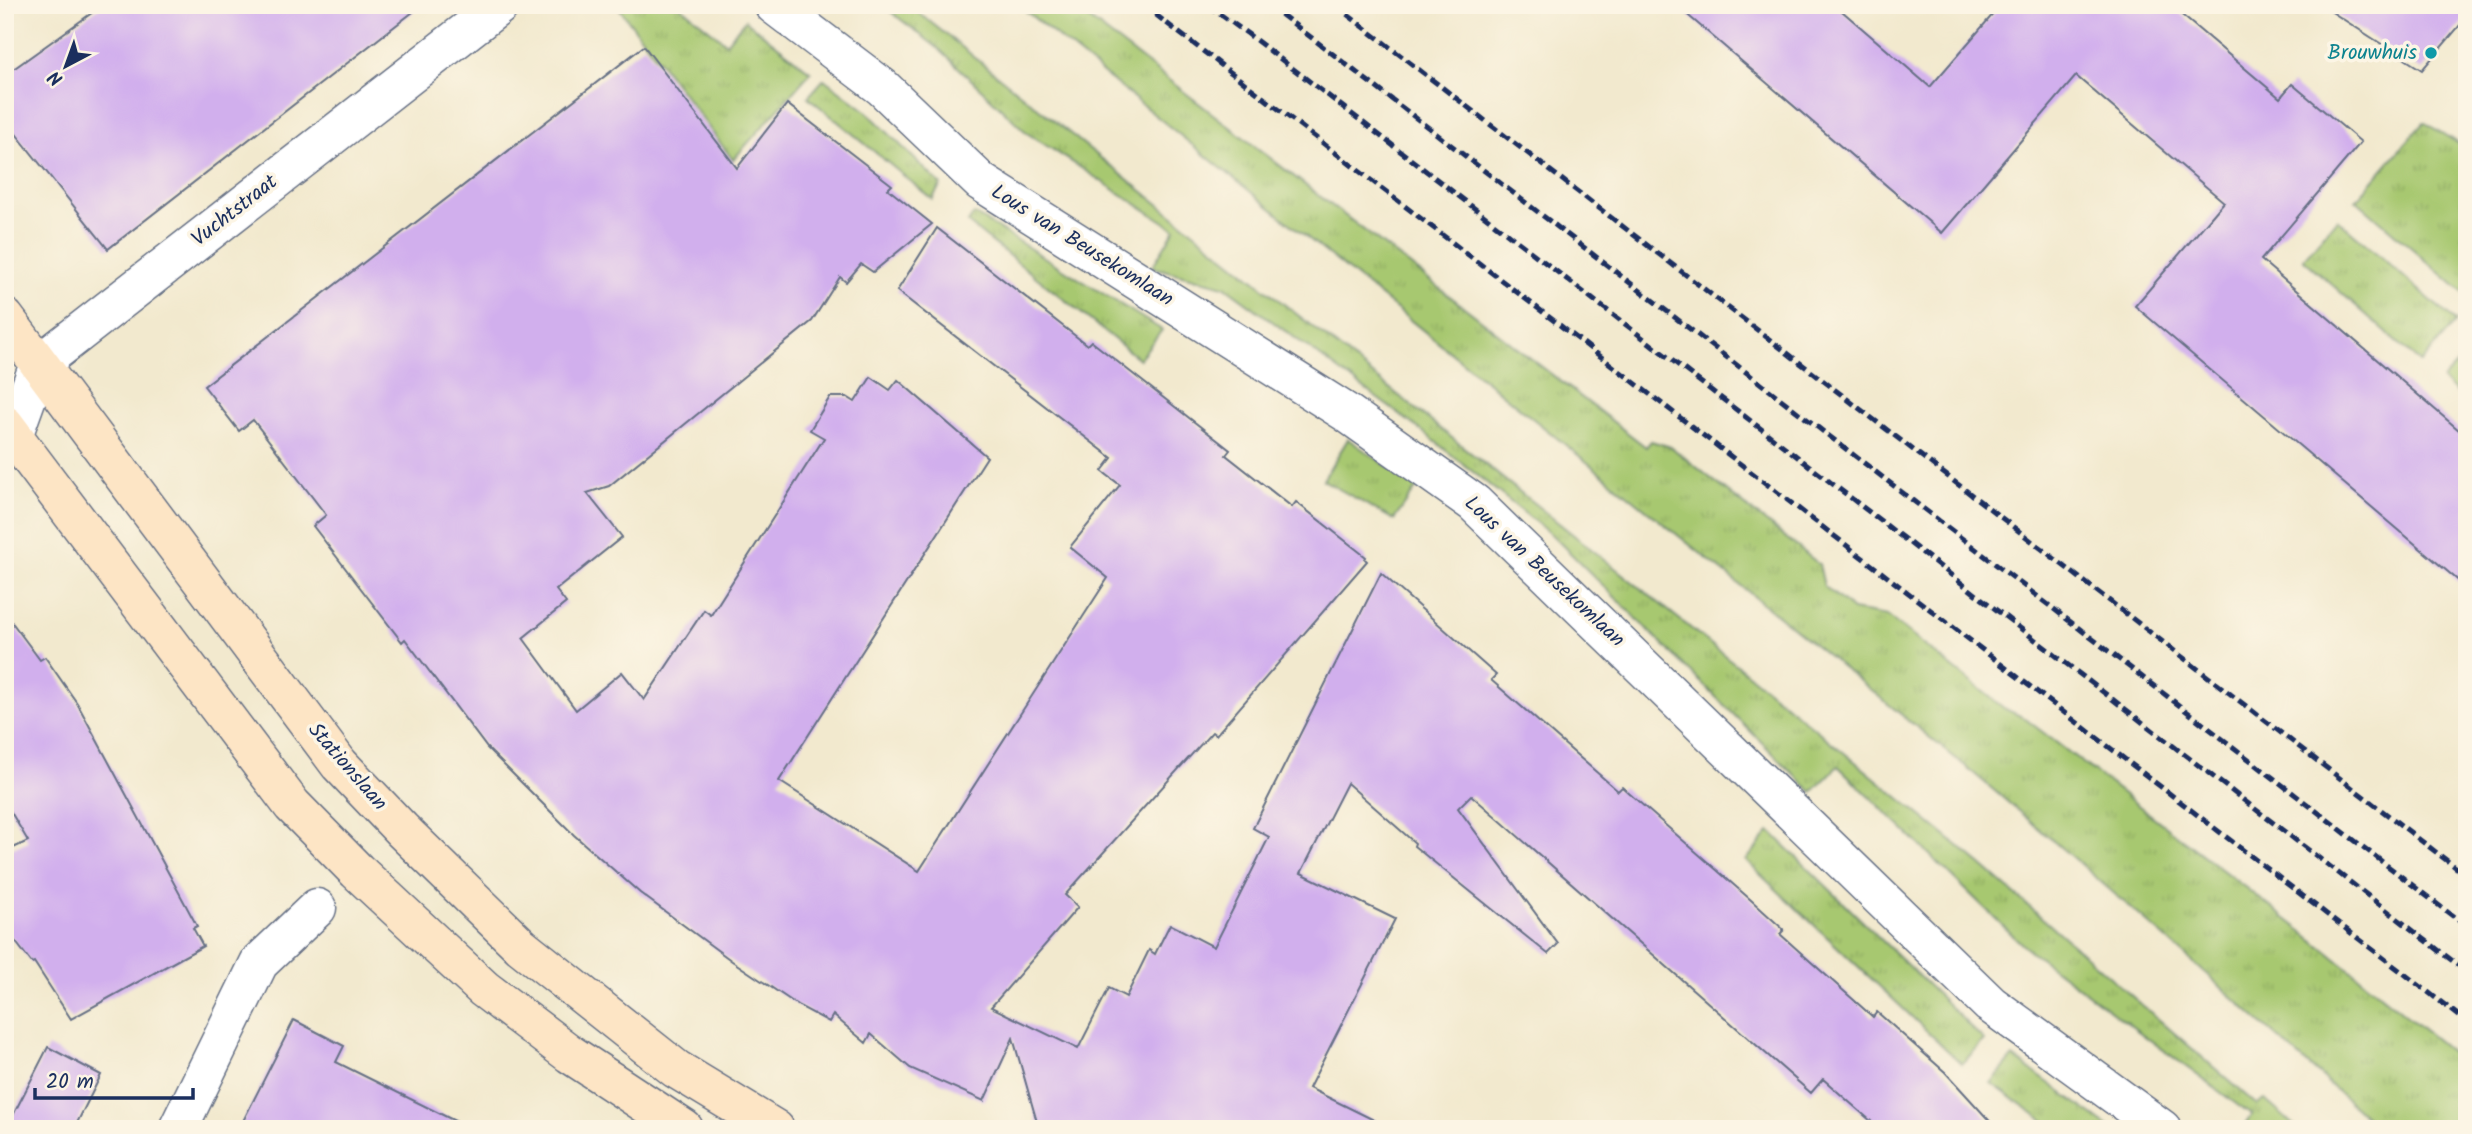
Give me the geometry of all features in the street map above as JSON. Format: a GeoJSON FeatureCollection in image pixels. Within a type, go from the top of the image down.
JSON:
{"type":"FeatureCollection","features":[{"type":"Feature","properties":{"kind":"main road","name":"Stationslaan"},"geometry":{"type":"LineString","coordinates":[[5,318],[340,764],[402,830],[522,946],[676,1069],[775,1129]]}},
{"type":"Feature","properties":{"kind":"main road"},"geometry":{"type":"LineString","coordinates":[[8,434],[292,805],[357,871],[484,989],[670,1125]]}},
{"type":"Feature","properties":{"kind":"street","name":"Vuchtstraat"},"geometry":{"type":"LineString","coordinates":[[39,364],[500,5]]}},
{"type":"Feature","properties":{"kind":"street","name":"Lous van Beusekomlaan"},"geometry":{"type":"LineString","coordinates":[[774,5],[882,87],[981,182],[1347,413],[1475,503],[1990,1004],[2162,1129]]}},
{"type":"Feature","properties":{"kind":"street"},"geometry":{"type":"LineString","coordinates":[[8,434],[39,364]]}},
{"type":"Feature","properties":{"kind":"street"},"geometry":{"type":"LineString","coordinates":[[178,1129],[258,963],[317,908]]}},
{"type":"Feature","properties":{"kind":"street"},"geometry":{"type":"LineString","coordinates":[[670,1125],[676,1069]]}},
{"type":"Feature","properties":{"kind":"green space"},"geometry":{"type":"Polygon","coordinates":[[[617,5],[679,5],[726,43],[745,20],[811,72],[733,160],[617,5]]]}},
{"type":"Feature","properties":{"kind":"green space"},"geometry":{"type":"Polygon","coordinates":[[[882,5],[909,5],[1748,674],[1980,864],[2257,1105],[2265,1100],[2298,1129],[2242,1129],[2253,1113],[2251,1115],[2025,947],[1838,766],[1812,792],[1553,536],[1422,431],[1224,286],[1152,267],[1175,229],[1027,133],[939,49],[882,5]]]}},
{"type":"Feature","properties":{"kind":"green space"},"geometry":{"type":"Polygon","coordinates":[[[1018,5],[1071,5],[1646,447],[1651,441],[1671,447],[1819,564],[1824,586],[1853,610],[1887,616],[2005,709],[2023,717],[2307,935],[2467,1065],[2467,1129],[2379,1129],[2173,945],[1964,765],[1018,5]]]}},
{"type":"Feature","properties":{"kind":"green space"},"geometry":{"type":"Polygon","coordinates":[[[824,79],[865,110],[941,185],[932,199],[808,97],[824,79]]]}},
{"type":"Feature","properties":{"kind":"green space"},"geometry":{"type":"Polygon","coordinates":[[[2424,122],[2467,149],[2467,296],[2356,200],[2424,122]]]}},
{"type":"Feature","properties":{"kind":"green space"},"geometry":{"type":"Polygon","coordinates":[[[974,214],[1162,330],[1139,359],[968,223],[974,214]]]}},
{"type":"Feature","properties":{"kind":"green space"},"geometry":{"type":"Polygon","coordinates":[[[2337,219],[2456,322],[2421,363],[2303,259],[2337,219]]]}},
{"type":"Feature","properties":{"kind":"green space"},"geometry":{"type":"Polygon","coordinates":[[[2467,353],[2467,402],[2442,380],[2467,353]]]}},
{"type":"Feature","properties":{"kind":"green space"},"geometry":{"type":"Polygon","coordinates":[[[1348,439],[1417,487],[1394,520],[1323,480],[1348,439]]]}},
{"type":"Feature","properties":{"kind":"green space"},"geometry":{"type":"Polygon","coordinates":[[[1770,831],[1984,1040],[1962,1064],[1746,861],[1770,831]]]}},
{"type":"Feature","properties":{"kind":"green space"},"geometry":{"type":"Polygon","coordinates":[[[2013,1057],[2112,1129],[2056,1129],[1991,1083],[2013,1057]]]}},
{"type":"Feature","properties":{"kind":"building"},"geometry":{"type":"Polygon","coordinates":[[[103,5],[422,5],[108,249],[5,120],[5,75],[103,5]]]}},
{"type":"Feature","properties":{"kind":"building"},"geometry":{"type":"Polygon","coordinates":[[[1676,5],[1835,5],[1930,87],[2001,5],[2170,5],[2280,98],[2292,84],[2361,142],[2261,260],[2467,437],[2467,588],[2135,306],[2224,202],[2076,76],[1942,233],[1676,5]]]}},
{"type":"Feature","properties":{"kind":"building","name":"Brouwhuis"},"geometry":{"type":"Polygon","coordinates":[[[2321,5],[2467,5],[2467,17],[2422,70],[2321,5]]]}},
{"type":"Feature","properties":{"kind":"building"},"geometry":{"type":"Polygon","coordinates":[[[644,46],[737,168],[787,104],[892,185],[888,189],[932,224],[873,272],[861,264],[846,282],[840,277],[812,321],[609,486],[587,493],[622,537],[556,590],[566,603],[523,638],[576,710],[622,672],[644,700],[704,610],[711,615],[824,438],[810,430],[830,397],[847,397],[855,402],[871,377],[890,390],[898,380],[987,457],[779,781],[919,871],[1108,578],[1070,547],[1120,485],[1102,471],[1112,458],[897,291],[937,228],[1087,345],[1091,341],[1230,450],[1226,455],[1292,507],[1296,502],[1366,557],[1367,561],[1216,735],[1212,732],[1065,895],[1078,907],[991,1007],[1078,1049],[1109,988],[1126,997],[1149,950],[1155,954],[1170,924],[1214,947],[1269,837],[1253,828],[1381,573],[1496,675],[1491,680],[1618,791],[1622,787],[1751,900],[1784,930],[1780,934],[1873,1017],[1877,1012],[1945,1072],[1997,1129],[1880,1129],[1823,1079],[1811,1093],[1471,795],[1458,808],[1558,944],[1548,954],[1414,846],[1415,843],[1347,783],[1301,873],[1395,919],[1309,1088],[1392,1129],[1039,1129],[1013,1038],[984,1101],[910,1068],[871,1034],[866,1043],[833,1015],[829,1022],[799,1006],[732,961],[640,893],[574,835],[487,748],[405,639],[402,642],[313,526],[326,515],[253,420],[239,431],[204,386],[644,46]]]}},
{"type":"Feature","properties":{"kind":"building"},"geometry":{"type":"Polygon","coordinates":[[[5,613],[40,660],[45,657],[77,703],[197,926],[193,928],[203,946],[71,1019],[34,962],[32,963],[5,928],[5,852],[28,841],[5,802],[5,613]]]}},
{"type":"Feature","properties":{"kind":"building"},"geometry":{"type":"Polygon","coordinates":[[[294,1020],[344,1046],[336,1062],[471,1129],[239,1129],[294,1020]]]}},
{"type":"Feature","properties":{"kind":"building"},"geometry":{"type":"Polygon","coordinates":[[[48,1047],[101,1075],[74,1129],[6,1129],[48,1047]]]}},
{"type":"Feature","properties":{"kind":"railway"},"geometry":{"type":"LineString","coordinates":[[1143,5],[2467,1022]]}},
{"type":"Feature","properties":{"kind":"railway"},"geometry":{"type":"LineString","coordinates":[[1207,5],[2467,972]]}},
{"type":"Feature","properties":{"kind":"railway"},"geometry":{"type":"LineString","coordinates":[[1269,5],[2467,927]]}},
{"type":"Feature","properties":{"kind":"railway"},"geometry":{"type":"LineString","coordinates":[[1335,5],[2467,876]]}},
{"type":"Feature","properties":{"kind":"place","name":"Brouwhuis"},"geometry":{"type":"Point","coordinates":[2431,53]}}]}
